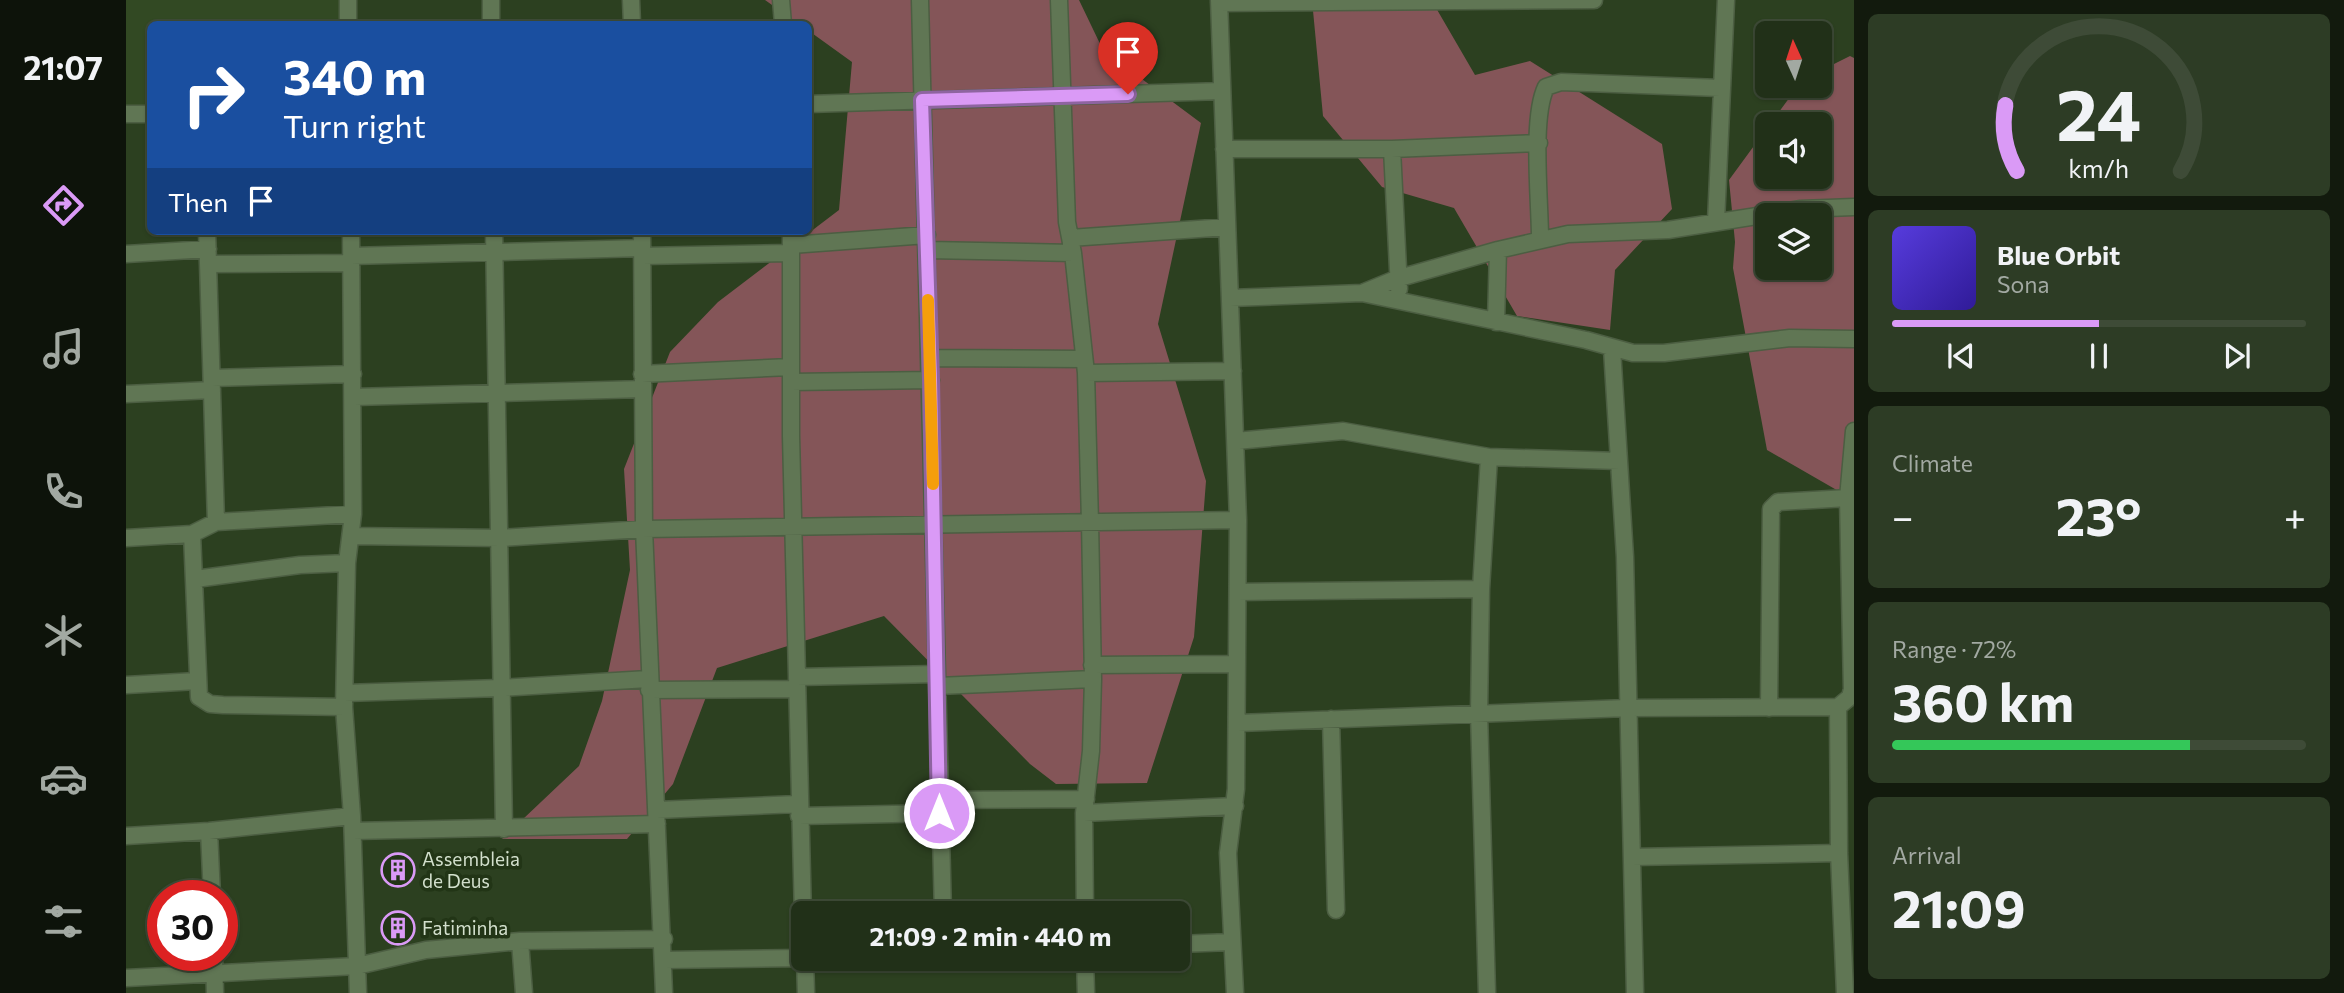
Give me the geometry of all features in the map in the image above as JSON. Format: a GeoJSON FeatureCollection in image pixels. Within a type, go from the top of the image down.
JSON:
{"type":"FeatureCollection","features":[{"type":"Feature","properties":{"kind":"street"},"geometry":{"type":"LineString","coordinates":[[348,0],[348,21]]}},
{"type":"Feature","properties":{"kind":"street"},"geometry":{"type":"LineString","coordinates":[[491,0],[491,21]]}},
{"type":"Feature","properties":{"kind":"street"},"geometry":{"type":"LineString","coordinates":[[631,0],[632,21]]}},
{"type":"Feature","properties":{"kind":"street"},"geometry":{"type":"LineString","coordinates":[[781,0],[783,21]]}},
{"type":"Feature","properties":{"kind":"street"},"geometry":{"type":"LineString","coordinates":[[920,0],[943,901]]}},
{"type":"Feature","properties":{"kind":"street"},"geometry":{"type":"LineString","coordinates":[[1059,0],[1060,97],[1071,246],[1084,366],[1090,522],[1091,751],[1085,806],[1085,901]]}},
{"type":"Feature","properties":{"kind":"street"},"geometry":{"type":"LineString","coordinates":[[1235,993],[1228,853],[1235,806],[1238,723],[1238,520],[1219,2],[1594,0]]}},
{"type":"Feature","properties":{"kind":"street"},"geometry":{"type":"LineString","coordinates":[[1716,222],[1726,0]]}},
{"type":"Feature","properties":{"kind":"street"},"geometry":{"type":"LineString","coordinates":[[1541,238],[1539,143],[1543,93],[1552,83],[1720,88]]}},
{"type":"Feature","properties":{"kind":"street"},"geometry":{"type":"LineString","coordinates":[[812,104],[1222,91]]}},
{"type":"Feature","properties":{"kind":"street"},"geometry":{"type":"LineString","coordinates":[[126,114],[147,114]]}},
{"type":"Feature","properties":{"kind":"street"},"geometry":{"type":"LineString","coordinates":[[1224,149],[1392,149],[1539,143]]}},
{"type":"Feature","properties":{"kind":"street"},"geometry":{"type":"LineString","coordinates":[[1392,149],[1396,279],[1402,301]]}},
{"type":"Feature","properties":{"kind":"street"},"geometry":{"type":"LineString","coordinates":[[1362,293],[1396,279],[1541,238],[1588,232],[1668,230],[1801,209],[1854,207]]}},
{"type":"Feature","properties":{"kind":"street"},"geometry":{"type":"LineString","coordinates":[[126,254],[351,260],[495,252],[642,252],[791,243],[1071,246],[1227,227]]}},
{"type":"Feature","properties":{"kind":"street"},"geometry":{"type":"LineString","coordinates":[[207,235],[216,522]]}},
{"type":"Feature","properties":{"kind":"street"},"geometry":{"type":"LineString","coordinates":[[351,235],[353,514],[347,563],[344,700],[352,823],[358,993]]}},
{"type":"Feature","properties":{"kind":"street"},"geometry":{"type":"LineString","coordinates":[[494,235],[499,392],[500,688],[504,829]]}},
{"type":"Feature","properties":{"kind":"street"},"geometry":{"type":"LineString","coordinates":[[642,235],[648,684],[664,939],[664,993]]}},
{"type":"Feature","properties":{"kind":"street"},"geometry":{"type":"LineString","coordinates":[[791,243],[790,375],[802,901]]}},
{"type":"Feature","properties":{"kind":"street"},"geometry":{"type":"LineString","coordinates":[[1496,322],[1498,250]]}},
{"type":"Feature","properties":{"kind":"street"},"geometry":{"type":"LineString","coordinates":[[1230,298],[1362,293],[1586,340],[1633,354],[1664,354],[1790,338],[1854,339]]}},
{"type":"Feature","properties":{"kind":"street"},"geometry":{"type":"LineString","coordinates":[[1612,349],[1625,556],[1635,993]]}},
{"type":"Feature","properties":{"kind":"street"},"geometry":{"type":"LineString","coordinates":[[929,358],[1233,371]]}},
{"type":"Feature","properties":{"kind":"street"},"geometry":{"type":"LineString","coordinates":[[126,394],[212,384],[353,374]]}},
{"type":"Feature","properties":{"kind":"street"},"geometry":{"type":"LineString","coordinates":[[354,397],[499,392],[790,375],[931,380]]}},
{"type":"Feature","properties":{"kind":"street"},"geometry":{"type":"LineString","coordinates":[[1238,723],[1627,708],[1838,707],[1850,696],[1852,690],[1851,489],[1854,431]]}},
{"type":"Feature","properties":{"kind":"street"},"geometry":{"type":"LineString","coordinates":[[1236,441],[1356,432],[1489,457],[1619,461]]}},
{"type":"Feature","properties":{"kind":"street"},"geometry":{"type":"LineString","coordinates":[[1487,993],[1479,713],[1481,589],[1489,457]]}},
{"type":"Feature","properties":{"kind":"street"},"geometry":{"type":"LineString","coordinates":[[1769,708],[1771,509],[1778,502],[1851,489]]}},
{"type":"Feature","properties":{"kind":"street"},"geometry":{"type":"LineString","coordinates":[[126,538],[192,534],[216,522],[289,515],[353,514]]}},
{"type":"Feature","properties":{"kind":"street"},"geometry":{"type":"LineString","coordinates":[[352,536],[500,538],[644,530],[1238,520]]}},
{"type":"Feature","properties":{"kind":"street"},"geometry":{"type":"LineString","coordinates":[[192,534],[197,681],[199,697],[210,704],[344,700],[500,688],[938,680],[1237,664]]}},
{"type":"Feature","properties":{"kind":"street"},"geometry":{"type":"LineString","coordinates":[[195,579],[300,565],[347,563]]}},
{"type":"Feature","properties":{"kind":"street"},"geometry":{"type":"LineString","coordinates":[[1238,592],[1481,589]]}},
{"type":"Feature","properties":{"kind":"street"},"geometry":{"type":"LineString","coordinates":[[126,685],[197,681]]}},
{"type":"Feature","properties":{"kind":"street"},"geometry":{"type":"LineString","coordinates":[[1838,707],[1846,789],[1839,853],[1845,993]]}},
{"type":"Feature","properties":{"kind":"street"},"geometry":{"type":"LineString","coordinates":[[1331,719],[1336,909]]}},
{"type":"Feature","properties":{"kind":"street"},"geometry":{"type":"LineString","coordinates":[[126,836],[352,823],[504,829],[657,817],[939,806],[1235,806]]}},
{"type":"Feature","properties":{"kind":"street"},"geometry":{"type":"LineString","coordinates":[[209,831],[211,880]]}},
{"type":"Feature","properties":{"kind":"street"},"geometry":{"type":"LineString","coordinates":[[1632,857],[1839,853]]}},
{"type":"Feature","properties":{"kind":"street"},"geometry":{"type":"LineString","coordinates":[[126,978],[357,966],[426,950],[520,941],[664,939]]}},
{"type":"Feature","properties":{"kind":"street"},"geometry":{"type":"LineString","coordinates":[[520,941],[524,993]]}},
{"type":"Feature","properties":{"kind":"street"},"geometry":{"type":"LineString","coordinates":[[1190,944],[1231,942]]}},
{"type":"Feature","properties":{"kind":"street"},"geometry":{"type":"LineString","coordinates":[[665,960],[791,958]]}},
{"type":"Feature","properties":{"kind":"street"},"geometry":{"type":"LineString","coordinates":[[215,971],[215,993]]}},
{"type":"Feature","properties":{"kind":"street"},"geometry":{"type":"LineString","coordinates":[[805,971],[806,993]]}},
{"type":"Feature","properties":{"kind":"street"},"geometry":{"type":"LineString","coordinates":[[1085,971],[1086,993]]}},
{"type":"Feature","properties":{"kind":"shaded area"},"geometry":{"type":"Polygon","coordinates":[[[126,0],[340,0],[341,21],[147,21],[147,105],[126,106],[126,0]]]}},
{"type":"Feature","properties":{"kind":"shaded area"},"geometry":{"type":"Polygon","coordinates":[[[765,0],[1079,0],[1103,50],[1201,123],[1158,324],[1206,481],[1194,637],[1147,783],[1056,784],[1030,764],[884,616],[717,668],[673,784],[627,839],[502,839],[579,766],[602,701],[630,570],[624,469],[670,352],[718,302],[806,235],[812,235],[812,231],[839,210],[852,62],[812,33],[812,21],[795,21],[765,0]]]}},
{"type":"Feature","properties":{"kind":"shaded area"},"geometry":{"type":"Polygon","coordinates":[[[1312,0],[1432,1],[1475,75],[1530,61],[1662,144],[1672,209],[1615,270],[1610,330],[1517,316],[1454,208],[1382,187],[1323,116],[1312,0]]]}},
{"type":"Feature","properties":{"kind":"shaded area"},"geometry":{"type":"Polygon","coordinates":[[[1850,56],[1854,58],[1854,500],[1767,450],[1733,268],[1735,242],[1729,180],[1755,144],[1755,189],[1832,189],[1832,112],[1779,112],[1789,98],[1832,98],[1832,65],[1850,56]]]}},
{"type":"Feature","properties":{"kind":"slow traffic"},"geometry":{"type":"LineString","coordinates":[[928,300],[933,484]]}},
{"type":"Feature","properties":{"kind":"place","name":"Assembleia de Deus"},"geometry":{"type":"Point","coordinates":[398,870]}},
{"type":"Feature","properties":{"kind":"place","name":"Fatiminha"},"geometry":{"type":"Point","coordinates":[398,928]}},
{"type":"Feature","properties":{"kind":"route"},"geometry":{"type":"LineString","coordinates":[[939,813],[928,250],[922,100],[1128,94]]}}]}
